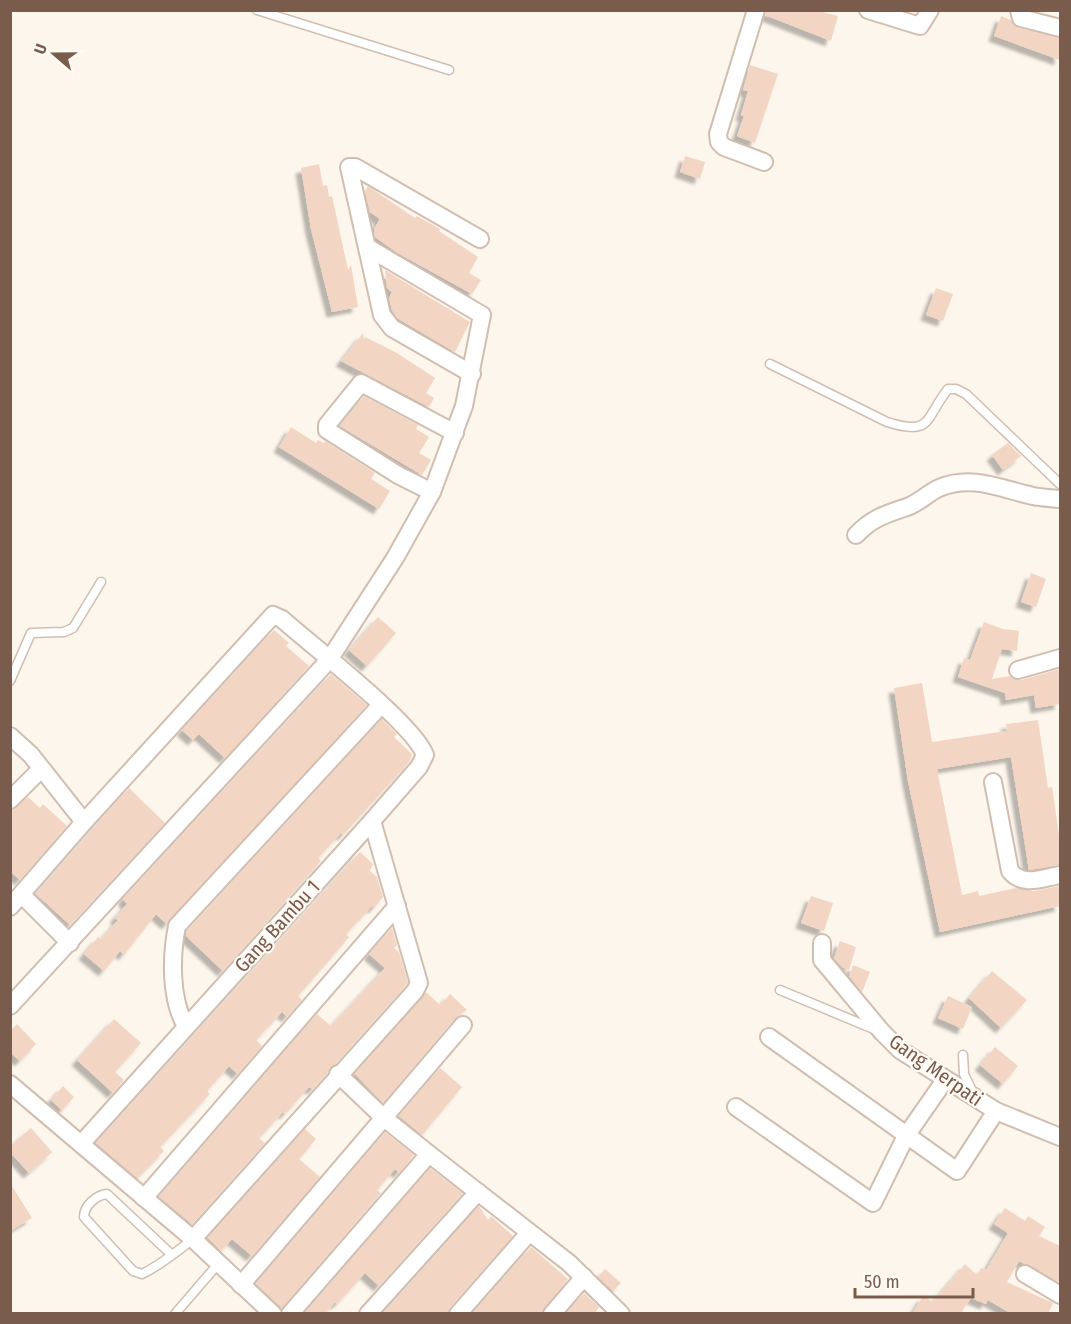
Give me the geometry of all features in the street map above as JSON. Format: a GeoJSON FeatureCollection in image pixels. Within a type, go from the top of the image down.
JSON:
{"type":"FeatureCollection","features":[{"type":"Feature","properties":{"kind":"street"},"geometry":{"type":"LineString","coordinates":[[756,10],[718,134],[719,142],[724,147],[764,162]]}},
{"type":"Feature","properties":{"kind":"street"},"geometry":{"type":"LineString","coordinates":[[868,10],[920,26],[930,10]]}},
{"type":"Feature","properties":{"kind":"street"},"geometry":{"type":"LineString","coordinates":[[1018,10],[1021,18],[1060,28]]}},
{"type":"Feature","properties":{"kind":"street"},"geometry":{"type":"LineString","coordinates":[[472,374],[386,322],[381,315],[349,167],[355,167],[480,240]]}},
{"type":"Feature","properties":{"kind":"street"},"geometry":{"type":"LineString","coordinates":[[10,1006],[329,660],[395,558],[432,492],[455,433],[472,374],[482,315],[367,247]]}},
{"type":"Feature","properties":{"kind":"street"},"geometry":{"type":"LineString","coordinates":[[432,492],[364,455],[327,430],[327,425],[361,383],[455,433]]}},
{"type":"Feature","properties":{"kind":"street"},"geometry":{"type":"LineString","coordinates":[[856,535],[869,522],[888,512],[921,501],[939,488],[958,484],[990,483],[1034,497],[1060,499]]}},
{"type":"Feature","properties":{"kind":"street"},"geometry":{"type":"LineString","coordinates":[[70,943],[16,901],[269,616],[282,619],[381,705],[177,926],[174,945],[177,1003],[186,1026]]}},
{"type":"Feature","properties":{"kind":"street"},"geometry":{"type":"LineString","coordinates":[[1018,669],[1060,658]]}},
{"type":"Feature","properties":{"kind":"street","name":"Gang Bambu 1"},"geometry":{"type":"LineString","coordinates":[[81,1144],[419,767],[425,755],[417,741],[381,705]]}},
{"type":"Feature","properties":{"kind":"street"},"geometry":{"type":"LineString","coordinates":[[10,736],[21,743],[84,822]]}},
{"type":"Feature","properties":{"kind":"street"},"geometry":{"type":"LineString","coordinates":[[10,800],[41,769]]}},
{"type":"Feature","properties":{"kind":"street"},"geometry":{"type":"LineString","coordinates":[[993,782],[1010,871],[1016,878],[1023,881],[1060,875]]}},
{"type":"Feature","properties":{"kind":"street"},"geometry":{"type":"LineString","coordinates":[[193,1239],[419,983],[372,820]]}},
{"type":"Feature","properties":{"kind":"street"},"geometry":{"type":"LineString","coordinates":[[144,1198],[397,906]]}},
{"type":"Feature","properties":{"kind":"street","name":"Gang Merpati"},"geometry":{"type":"LineString","coordinates":[[822,942],[822,960],[882,1032],[900,1050],[996,1111],[1060,1137]]}},
{"type":"Feature","properties":{"kind":"street"},"geometry":{"type":"LineString","coordinates":[[241,1285],[462,1025]]}},
{"type":"Feature","properties":{"kind":"street"},"geometry":{"type":"LineString","coordinates":[[769,1037],[957,1171],[996,1111]]}},
{"type":"Feature","properties":{"kind":"street"},"geometry":{"type":"LineString","coordinates":[[338,1074],[384,1118],[584,1277],[621,1314]]}},
{"type":"Feature","properties":{"kind":"street"},"geometry":{"type":"LineString","coordinates":[[736,1107],[873,1203],[906,1136],[945,1080]]}},
{"type":"Feature","properties":{"kind":"street"},"geometry":{"type":"LineString","coordinates":[[10,1084],[193,1239],[267,1312]]}},
{"type":"Feature","properties":{"kind":"street"},"geometry":{"type":"LineString","coordinates":[[290,1314],[429,1154]]}},
{"type":"Feature","properties":{"kind":"street"},"geometry":{"type":"LineString","coordinates":[[368,1314],[478,1192]]}},
{"type":"Feature","properties":{"kind":"street"},"geometry":{"type":"LineString","coordinates":[[458,1314],[528,1234]]}},
{"type":"Feature","properties":{"kind":"street"},"geometry":{"type":"LineString","coordinates":[[1025,1274],[1060,1295]]}},
{"type":"Feature","properties":{"kind":"street"},"geometry":{"type":"LineString","coordinates":[[552,1314],[584,1277]]}},
{"type":"Feature","properties":{"kind":"lane"},"geometry":{"type":"LineString","coordinates":[[257,10],[449,70]]}},
{"type":"Feature","properties":{"kind":"lane"},"geometry":{"type":"LineString","coordinates":[[770,364],[887,422],[906,428],[917,428],[926,423],[948,389],[956,388],[966,394],[1060,484]]}},
{"type":"Feature","properties":{"kind":"lane"},"geometry":{"type":"LineString","coordinates":[[10,681],[31,633],[64,632],[73,628],[101,582]]}},
{"type":"Feature","properties":{"kind":"lane"},"geometry":{"type":"LineString","coordinates":[[780,990],[882,1032]]}},
{"type":"Feature","properties":{"kind":"lane"},"geometry":{"type":"LineString","coordinates":[[963,1055],[964,1074],[975,1099]]}},
{"type":"Feature","properties":{"kind":"lane"},"geometry":{"type":"LineString","coordinates":[[172,1255],[111,1196],[103,1194],[84,1211],[84,1217],[133,1270],[142,1274],[172,1255],[193,1239]]}},
{"type":"Feature","properties":{"kind":"lane"},"geometry":{"type":"LineString","coordinates":[[175,1314],[218,1264]]}},
{"type":"Feature","properties":{"kind":"building"},"geometry":{"type":"Polygon","coordinates":[[[766,10],[819,11],[838,16],[831,41],[765,15],[766,10]]]}},
{"type":"Feature","properties":{"kind":"building"},"geometry":{"type":"Polygon","coordinates":[[[1001,16],[1011,20],[1018,28],[1060,38],[1060,60],[994,36],[1001,16]]]}},
{"type":"Feature","properties":{"kind":"building"},"geometry":{"type":"Polygon","coordinates":[[[750,65],[778,74],[755,143],[737,136],[744,116],[741,115],[748,91],[743,90],[750,65]]]}},
{"type":"Feature","properties":{"kind":"building"},"geometry":{"type":"Polygon","coordinates":[[[685,156],[705,162],[700,179],[680,172],[685,156]]]}},
{"type":"Feature","properties":{"kind":"building"},"geometry":{"type":"Polygon","coordinates":[[[319,164],[323,186],[327,185],[329,197],[332,196],[348,270],[351,265],[358,307],[332,312],[311,229],[301,168],[319,164]]]}},
{"type":"Feature","properties":{"kind":"building"},"geometry":{"type":"Polygon","coordinates":[[[368,186],[415,218],[417,216],[440,229],[439,231],[478,257],[469,273],[481,280],[472,294],[396,252],[375,237],[374,229],[380,219],[370,212],[365,191],[368,186]]]}},
{"type":"Feature","properties":{"kind":"building"},"geometry":{"type":"Polygon","coordinates":[[[385,270],[470,322],[455,352],[397,318],[389,298],[392,292],[387,288],[385,270]]]}},
{"type":"Feature","properties":{"kind":"building"},"geometry":{"type":"Polygon","coordinates":[[[936,288],[953,294],[943,321],[926,315],[936,288]]]}},
{"type":"Feature","properties":{"kind":"building"},"geometry":{"type":"Polygon","coordinates":[[[363,333],[364,339],[365,337],[397,353],[435,378],[426,393],[434,398],[429,407],[341,361],[363,333]]]}},
{"type":"Feature","properties":{"kind":"building"},"geometry":{"type":"Polygon","coordinates":[[[364,396],[418,425],[416,429],[429,437],[419,453],[431,460],[422,475],[340,426],[364,396]]]}},
{"type":"Feature","properties":{"kind":"building"},"geometry":{"type":"Polygon","coordinates":[[[291,427],[316,443],[318,440],[324,443],[325,441],[375,473],[371,479],[390,491],[379,509],[279,447],[291,427]]]}},
{"type":"Feature","properties":{"kind":"building"},"geometry":{"type":"Polygon","coordinates":[[[1008,443],[1021,456],[1003,470],[992,455],[1008,443]]]}},
{"type":"Feature","properties":{"kind":"building"},"geometry":{"type":"Polygon","coordinates":[[[1031,573],[1046,579],[1036,607],[1021,602],[1031,573]]]}},
{"type":"Feature","properties":{"kind":"building"},"geometry":{"type":"Polygon","coordinates":[[[378,617],[396,633],[367,666],[349,650],[378,617]]]}},
{"type":"Feature","properties":{"kind":"building"},"geometry":{"type":"Polygon","coordinates":[[[984,622],[1003,629],[1019,631],[1017,651],[1002,649],[992,679],[1010,676],[1021,680],[1060,669],[1060,704],[1036,708],[1034,695],[1006,700],[1005,693],[958,677],[964,658],[970,660],[984,622]]]}},
{"type":"Feature","properties":{"kind":"building"},"geometry":{"type":"Polygon","coordinates":[[[274,630],[289,643],[286,646],[309,666],[225,758],[199,734],[193,740],[182,730],[274,630]]]}},
{"type":"Feature","properties":{"kind":"building"},"geometry":{"type":"Polygon","coordinates":[[[331,674],[367,705],[167,924],[156,914],[124,955],[120,951],[104,971],[84,954],[98,937],[101,939],[118,920],[115,918],[127,904],[123,899],[331,674]]]}},
{"type":"Feature","properties":{"kind":"building"},"geometry":{"type":"Polygon","coordinates":[[[922,683],[932,742],[1007,731],[1006,724],[1038,720],[1048,788],[1052,787],[1060,842],[1060,865],[1029,870],[1011,757],[937,769],[962,895],[978,891],[979,896],[1016,888],[1034,891],[1060,886],[1060,906],[940,932],[908,781],[894,688],[922,683]]]}},
{"type":"Feature","properties":{"kind":"building"},"geometry":{"type":"Polygon","coordinates":[[[382,719],[397,734],[394,737],[412,754],[410,761],[343,835],[341,833],[318,858],[321,861],[223,971],[186,936],[187,931],[382,719]]]}},
{"type":"Feature","properties":{"kind":"building"},"geometry":{"type":"Polygon","coordinates":[[[129,788],[165,823],[70,925],[36,894],[129,788]]]}},
{"type":"Feature","properties":{"kind":"building"},"geometry":{"type":"Polygon","coordinates":[[[28,797],[40,808],[43,804],[67,826],[20,880],[10,871],[10,810],[28,797]]]}},
{"type":"Feature","properties":{"kind":"building"},"geometry":{"type":"Polygon","coordinates":[[[360,852],[373,864],[370,871],[377,877],[383,897],[346,934],[349,937],[298,996],[302,1000],[287,1017],[282,1012],[256,1040],[262,1046],[238,1074],[229,1066],[207,1091],[210,1094],[160,1147],[164,1151],[137,1178],[96,1143],[360,852]]]}},
{"type":"Feature","properties":{"kind":"building"},"geometry":{"type":"Polygon","coordinates":[[[811,896],[833,903],[824,931],[801,923],[811,896]]]}},
{"type":"Feature","properties":{"kind":"building"},"geometry":{"type":"Polygon","coordinates":[[[392,928],[397,945],[394,948],[399,952],[408,982],[406,985],[313,1089],[309,1087],[259,1138],[265,1143],[192,1224],[159,1197],[317,1014],[331,1026],[385,968],[369,954],[392,928]]]}},
{"type":"Feature","properties":{"kind":"building"},"geometry":{"type":"Polygon","coordinates":[[[840,941],[856,947],[849,970],[842,967],[834,958],[840,941]]]}},
{"type":"Feature","properties":{"kind":"building"},"geometry":{"type":"Polygon","coordinates":[[[853,965],[870,972],[862,992],[849,976],[853,965]]]}},
{"type":"Feature","properties":{"kind":"building"},"geometry":{"type":"Polygon","coordinates":[[[992,971],[1027,1000],[1001,1028],[969,998],[992,971]]]}},
{"type":"Feature","properties":{"kind":"building"},"geometry":{"type":"Polygon","coordinates":[[[426,992],[440,1005],[450,994],[467,1010],[455,1018],[383,1103],[355,1074],[426,992]]]}},
{"type":"Feature","properties":{"kind":"building"},"geometry":{"type":"Polygon","coordinates":[[[948,996],[972,1007],[963,1029],[938,1018],[948,996]]]}},
{"type":"Feature","properties":{"kind":"building"},"geometry":{"type":"Polygon","coordinates":[[[114,1019],[141,1043],[115,1072],[124,1080],[113,1093],[77,1060],[114,1019]]]}},
{"type":"Feature","properties":{"kind":"building"},"geometry":{"type":"Polygon","coordinates":[[[17,1024],[36,1044],[20,1061],[10,1052],[10,1031],[17,1024]]]}},
{"type":"Feature","properties":{"kind":"building"},"geometry":{"type":"Polygon","coordinates":[[[995,1047],[1018,1066],[1003,1084],[980,1065],[995,1047]]]}},
{"type":"Feature","properties":{"kind":"building"},"geometry":{"type":"Polygon","coordinates":[[[440,1068],[462,1087],[422,1135],[399,1116],[440,1068]]]}},
{"type":"Feature","properties":{"kind":"building"},"geometry":{"type":"Polygon","coordinates":[[[63,1086],[74,1097],[62,1110],[51,1100],[63,1086]]]}},
{"type":"Feature","properties":{"kind":"building"},"geometry":{"type":"Polygon","coordinates":[[[31,1128],[52,1152],[29,1173],[10,1152],[10,1146],[31,1128]]]}},
{"type":"Feature","properties":{"kind":"building"},"geometry":{"type":"Polygon","coordinates":[[[305,1129],[316,1139],[299,1159],[320,1177],[252,1256],[232,1239],[221,1251],[208,1238],[305,1129]]]}},
{"type":"Feature","properties":{"kind":"building"},"geometry":{"type":"Polygon","coordinates":[[[385,1132],[414,1155],[399,1173],[395,1169],[377,1190],[381,1193],[282,1308],[256,1284],[385,1132]]]}},
{"type":"Feature","properties":{"kind":"building"},"geometry":{"type":"Polygon","coordinates":[[[430,1168],[463,1193],[379,1286],[365,1273],[325,1314],[304,1314],[430,1168]]]}},
{"type":"Feature","properties":{"kind":"building"},"geometry":{"type":"Polygon","coordinates":[[[10,1183],[32,1218],[10,1231],[10,1183]]]}},
{"type":"Feature","properties":{"kind":"building"},"geometry":{"type":"Polygon","coordinates":[[[479,1206],[488,1220],[491,1216],[513,1236],[450,1307],[448,1314],[383,1314],[479,1206]]]}},
{"type":"Feature","properties":{"kind":"building"},"geometry":{"type":"Polygon","coordinates":[[[1005,1208],[1025,1221],[1028,1216],[1045,1227],[1039,1236],[1060,1246],[1060,1283],[1019,1261],[1007,1282],[1053,1303],[1048,1314],[1012,1314],[988,1300],[986,1304],[971,1298],[960,1314],[912,1314],[923,1296],[933,1302],[965,1264],[977,1275],[981,1268],[986,1270],[1008,1233],[994,1224],[1005,1208]]]}},
{"type":"Feature","properties":{"kind":"building"},"geometry":{"type":"Polygon","coordinates":[[[531,1247],[568,1279],[542,1314],[472,1314],[531,1247]]]}},
{"type":"Feature","properties":{"kind":"building"},"geometry":{"type":"Polygon","coordinates":[[[605,1269],[621,1283],[613,1291],[598,1277],[605,1269]]]}},
{"type":"Feature","properties":{"kind":"building"},"geometry":{"type":"Polygon","coordinates":[[[584,1293],[599,1307],[594,1314],[566,1314],[584,1293]]]}}]}
